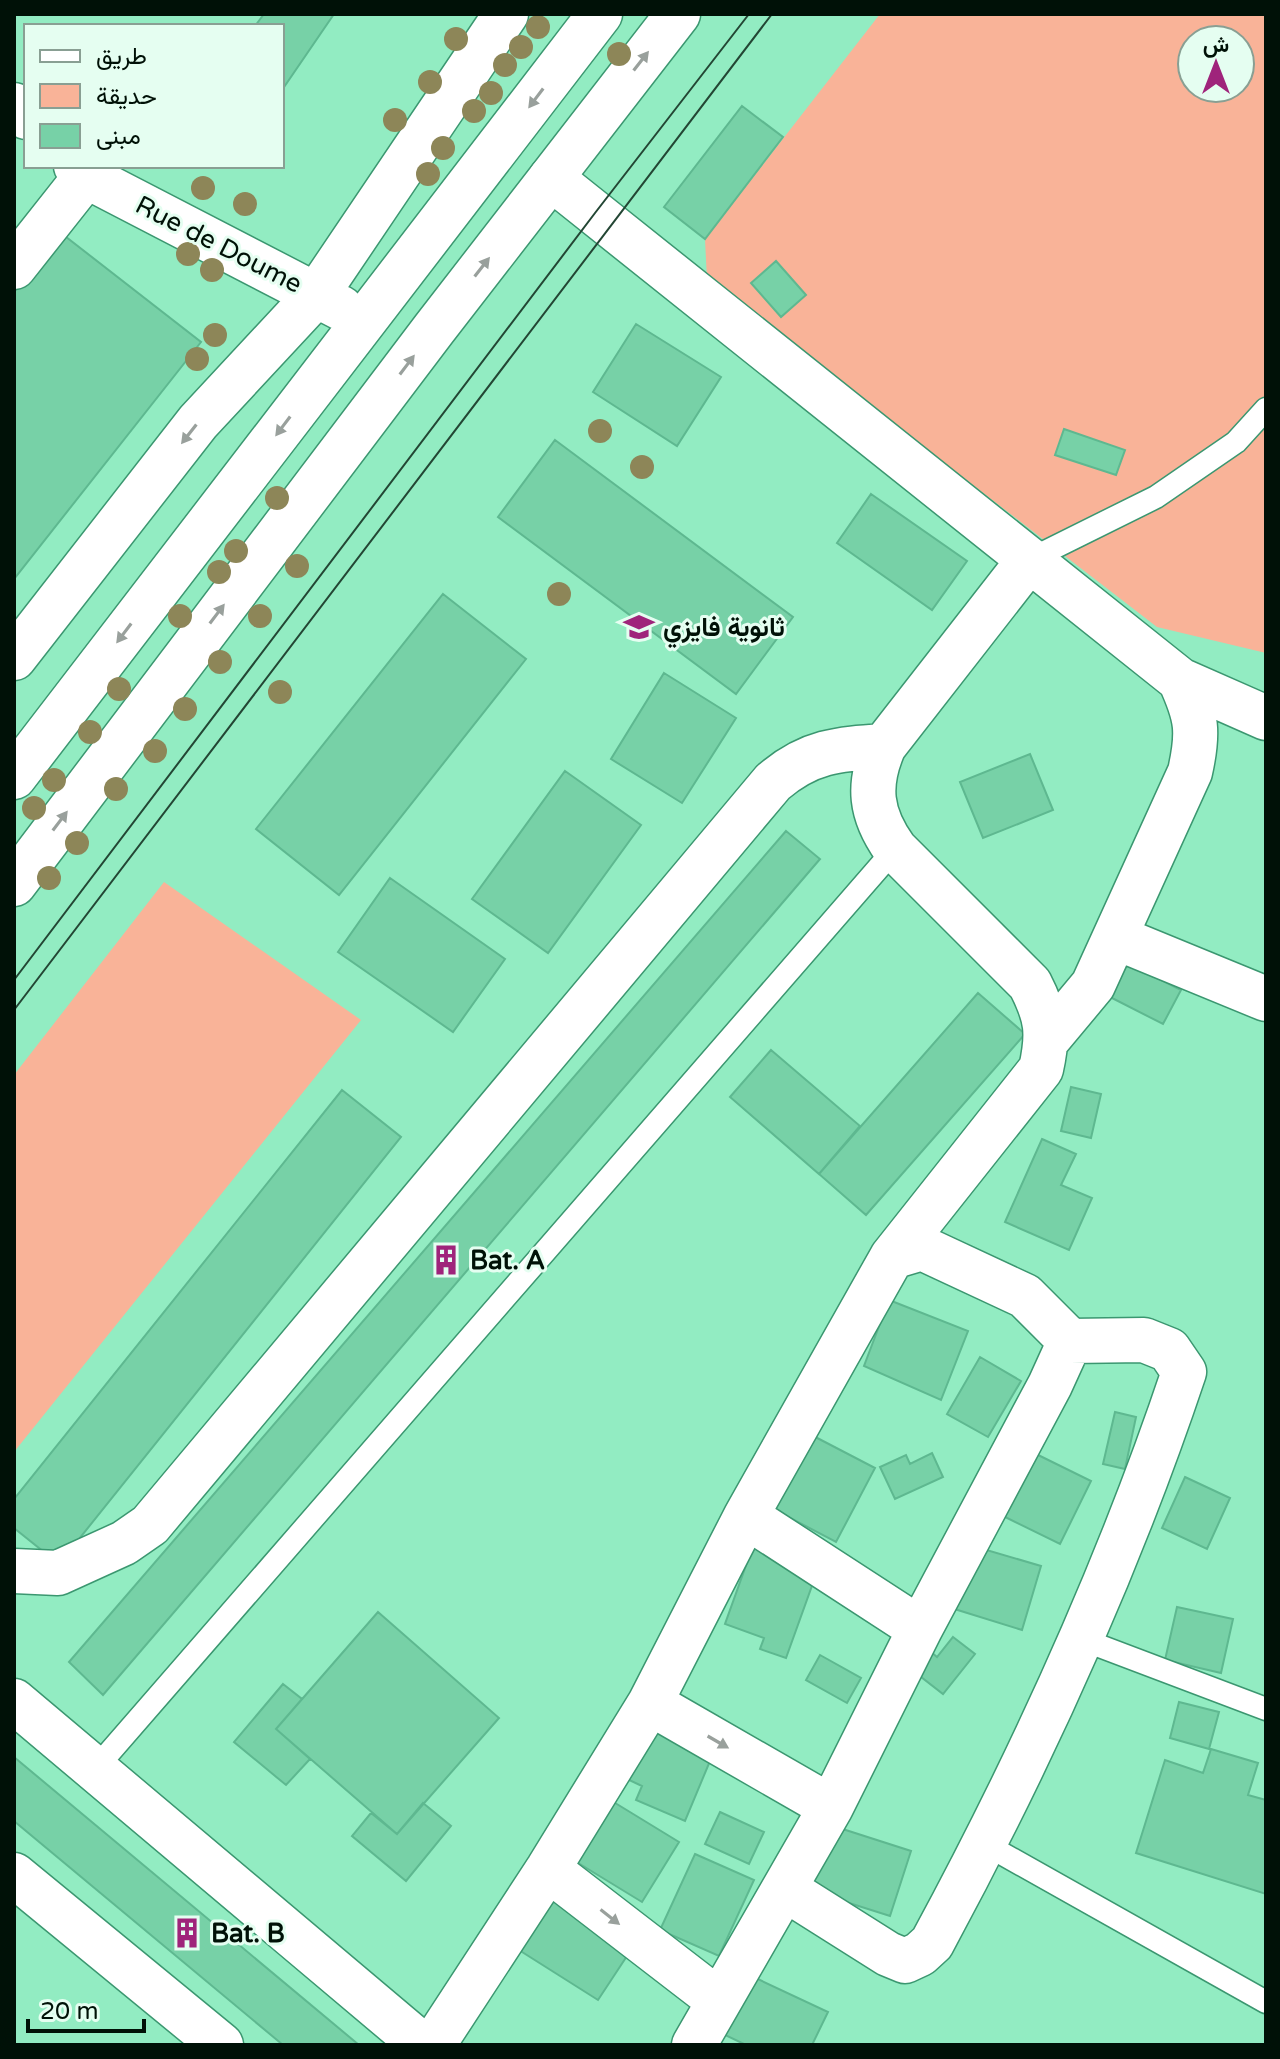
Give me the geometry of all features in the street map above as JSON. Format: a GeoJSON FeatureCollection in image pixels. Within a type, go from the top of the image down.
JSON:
{"type":"FeatureCollection","features":[{"type":"Feature","properties":{"kind":"street"},"geometry":{"type":"LineString","coordinates":[[14,658],[198,422],[317,294],[506,14]]}},
{"type":"Feature","properties":{"kind":"street"},"geometry":{"type":"LineString","coordinates":[[14,777],[600,14]]}},
{"type":"Feature","properties":{"kind":"street"},"geometry":{"type":"LineString","coordinates":[[14,884],[434,329],[678,14]]}},
{"type":"Feature","properties":{"kind":"street"},"geometry":{"type":"LineString","coordinates":[[16,261],[81,171]]}},
{"type":"Feature","properties":{"kind":"street","name":"Rue de Doume"},"geometry":{"type":"LineString","coordinates":[[81,171],[317,294],[375,307],[434,329]]}},
{"type":"Feature","properties":{"kind":"street"},"geometry":{"type":"LineString","coordinates":[[551,178],[1180,680],[1266,718]]}},
{"type":"Feature","properties":{"kind":"street"},"geometry":{"type":"LineString","coordinates":[[330,365],[379,402]]}},
{"type":"Feature","properties":{"kind":"street"},"geometry":{"type":"LineString","coordinates":[[433,2045],[548,1869],[650,1703],[746,1516],[892,1257],[1041,1069],[1048,1039],[1043,1009],[1030,984],[895,849],[884,834],[875,810],[872,786],[875,767],[884,746],[1029,560]]}},
{"type":"Feature","properties":{"kind":"street"},"geometry":{"type":"LineString","coordinates":[[1048,1039],[1093,985],[1190,772],[1197,740],[1192,706],[1180,680]]}},
{"type":"Feature","properties":{"kind":"street"},"geometry":{"type":"LineString","coordinates":[[14,1571],[58,1573],[124,1543],[150,1525],[773,782],[792,766],[818,753],[884,746]]}},
{"type":"Feature","properties":{"kind":"street"},"geometry":{"type":"LineString","coordinates":[[1115,937],[1266,999]]}},
{"type":"Feature","properties":{"kind":"street"},"geometry":{"type":"LineString","coordinates":[[785,1889],[888,1954],[905,1961],[920,1954],[932,1943],[985,1844],[1081,1639],[1184,1372],[1169,1350],[1144,1340],[1070,1341],[1025,1296],[922,1248],[892,1257]]}},
{"type":"Feature","properties":{"kind":"street"},"geometry":{"type":"LineString","coordinates":[[694,2045],[831,1807],[1070,1341]]}},
{"type":"Feature","properties":{"kind":"street"},"geometry":{"type":"LineString","coordinates":[[746,1516],[920,1629]]}},
{"type":"Feature","properties":{"kind":"street"},"geometry":{"type":"LineString","coordinates":[[14,1701],[422,2045]]}},
{"type":"Feature","properties":{"kind":"street"},"geometry":{"type":"LineString","coordinates":[[650,1703],[831,1807]]}},
{"type":"Feature","properties":{"kind":"street"},"geometry":{"type":"LineString","coordinates":[[548,1869],[718,2000]]}},
{"type":"Feature","properties":{"kind":"street"},"geometry":{"type":"LineString","coordinates":[[14,1875],[212,2042]]}},
{"type":"Feature","properties":{"kind":"lane"},"geometry":{"type":"LineString","coordinates":[[1029,560],[1156,497],[1236,442],[1266,409]]}},
{"type":"Feature","properties":{"kind":"lane"},"geometry":{"type":"LineString","coordinates":[[95,1769],[895,849]]}},
{"type":"Feature","properties":{"kind":"lane"},"geometry":{"type":"LineString","coordinates":[[1081,1639],[1266,1709]]}},
{"type":"Feature","properties":{"kind":"lane"},"geometry":{"type":"LineString","coordinates":[[985,1844],[1266,2002]]}},
{"type":"Feature","properties":{"kind":"green space"},"geometry":{"type":"Polygon","coordinates":[[[880,14],[1266,14],[1266,653],[1157,627],[707,280],[705,239],[880,14]]]}},
{"type":"Feature","properties":{"kind":"green space"},"geometry":{"type":"Polygon","coordinates":[[[164,882],[361,1020],[14,1452],[14,1075],[164,882]]]}},
{"type":"Feature","properties":{"kind":"building"},"geometry":{"type":"Polygon","coordinates":[[[264,14],[334,14],[284,87],[284,24],[256,24],[264,14]]]}},
{"type":"Feature","properties":{"kind":"building"},"geometry":{"type":"Polygon","coordinates":[[[742,106],[783,137],[705,239],[664,207],[742,106]]]}},
{"type":"Feature","properties":{"kind":"building"},"geometry":{"type":"Polygon","coordinates":[[[61,233],[201,342],[14,579],[14,292],[61,233]]]}},
{"type":"Feature","properties":{"kind":"building"},"geometry":{"type":"Polygon","coordinates":[[[776,261],[806,295],[781,317],[751,283],[776,261]]]}},
{"type":"Feature","properties":{"kind":"building"},"geometry":{"type":"Polygon","coordinates":[[[636,324],[721,377],[677,446],[593,392],[636,324]]]}},
{"type":"Feature","properties":{"kind":"building"},"geometry":{"type":"Polygon","coordinates":[[[1064,429],[1125,450],[1116,475],[1055,455],[1064,429]]]}},
{"type":"Feature","properties":{"kind":"building"},"geometry":{"type":"Polygon","coordinates":[[[555,440],[793,617],[736,694],[498,517],[555,440]]]}},
{"type":"Feature","properties":{"kind":"building"},"geometry":{"type":"Polygon","coordinates":[[[871,494],[967,561],[932,610],[837,543],[871,494]]]}},
{"type":"Feature","properties":{"kind":"building"},"geometry":{"type":"Polygon","coordinates":[[[443,594],[526,659],[339,895],[256,829],[443,594]]]}},
{"type":"Feature","properties":{"kind":"building"},"geometry":{"type":"Polygon","coordinates":[[[664,673],[736,718],[682,803],[611,759],[664,673]]]}},
{"type":"Feature","properties":{"kind":"building"},"geometry":{"type":"Polygon","coordinates":[[[1030,754],[1053,810],[983,838],[960,782],[1030,754]]]}},
{"type":"Feature","properties":{"kind":"building"},"geometry":{"type":"Polygon","coordinates":[[[565,771],[641,825],[548,953],[472,899],[565,771]]]}},
{"type":"Feature","properties":{"kind":"building","name":"Bat. A"},"geometry":{"type":"Polygon","coordinates":[[[786,831],[820,859],[103,1695],[69,1662],[786,831]]]}},
{"type":"Feature","properties":{"kind":"building"},"geometry":{"type":"Polygon","coordinates":[[[390,878],[505,959],[453,1032],[338,952],[390,878]]]}},
{"type":"Feature","properties":{"kind":"building"},"geometry":{"type":"Polygon","coordinates":[[[1128,963],[1181,990],[1163,1024],[1110,997],[1128,963]]]}},
{"type":"Feature","properties":{"kind":"building"},"geometry":{"type":"Polygon","coordinates":[[[978,993],[1025,1034],[866,1215],[819,1174],[978,993]]]}},
{"type":"Feature","properties":{"kind":"building"},"geometry":{"type":"Polygon","coordinates":[[[771,1050],[860,1126],[819,1174],[730,1097],[771,1050]]]}},
{"type":"Feature","properties":{"kind":"building"},"geometry":{"type":"Polygon","coordinates":[[[1071,1087],[1101,1094],[1091,1138],[1061,1131],[1071,1087]]]}},
{"type":"Feature","properties":{"kind":"building"},"geometry":{"type":"Polygon","coordinates":[[[342,1090],[401,1137],[59,1564],[14,1528],[14,1499],[342,1090]]]}},
{"type":"Feature","properties":{"kind":"building"},"geometry":{"type":"Polygon","coordinates":[[[1042,1139],[1076,1154],[1061,1185],[1092,1198],[1069,1250],[1005,1222],[1042,1139]]]}},
{"type":"Feature","properties":{"kind":"building"},"geometry":{"type":"Polygon","coordinates":[[[889,1300],[968,1331],[941,1400],[864,1366],[889,1300]]]}},
{"type":"Feature","properties":{"kind":"building"},"geometry":{"type":"Polygon","coordinates":[[[980,1357],[1021,1381],[988,1437],[947,1414],[980,1357]]]}},
{"type":"Feature","properties":{"kind":"building"},"geometry":{"type":"Polygon","coordinates":[[[1115,1412],[1136,1417],[1125,1469],[1103,1464],[1115,1412]]]}},
{"type":"Feature","properties":{"kind":"building"},"geometry":{"type":"Polygon","coordinates":[[[798,1428],[875,1468],[836,1542],[760,1502],[798,1428]]]}},
{"type":"Feature","properties":{"kind":"building"},"geometry":{"type":"Polygon","coordinates":[[[1030,1451],[1091,1481],[1060,1544],[999,1514],[1030,1451]]]}},
{"type":"Feature","properties":{"kind":"building"},"geometry":{"type":"Polygon","coordinates":[[[932,1453],[943,1477],[895,1499],[880,1467],[906,1455],[910,1464],[932,1453]]]}},
{"type":"Feature","properties":{"kind":"building"},"geometry":{"type":"Polygon","coordinates":[[[1185,1477],[1230,1498],[1207,1549],[1162,1528],[1185,1477]]]}},
{"type":"Feature","properties":{"kind":"building"},"geometry":{"type":"Polygon","coordinates":[[[966,1544],[1041,1566],[1022,1630],[948,1607],[966,1544]]]}},
{"type":"Feature","properties":{"kind":"building"},"geometry":{"type":"Polygon","coordinates":[[[753,1546],[818,1569],[786,1658],[760,1649],[764,1638],[725,1624],[753,1546]]]}},
{"type":"Feature","properties":{"kind":"building"},"geometry":{"type":"Polygon","coordinates":[[[1177,1607],[1233,1619],[1221,1673],[1165,1660],[1177,1607]]]}},
{"type":"Feature","properties":{"kind":"building"},"geometry":{"type":"Polygon","coordinates":[[[378,1612],[499,1718],[397,1834],[276,1729],[378,1612]]]}},
{"type":"Feature","properties":{"kind":"building"},"geometry":{"type":"Polygon","coordinates":[[[953,1637],[975,1654],[943,1694],[907,1666],[923,1645],[937,1657],[953,1637]]]}},
{"type":"Feature","properties":{"kind":"building"},"geometry":{"type":"Polygon","coordinates":[[[820,1655],[861,1678],[847,1703],[806,1680],[820,1655]]]}},
{"type":"Feature","properties":{"kind":"building"},"geometry":{"type":"Polygon","coordinates":[[[283,1684],[302,1699],[276,1729],[310,1759],[286,1785],[234,1742],[283,1684]]]}},
{"type":"Feature","properties":{"kind":"building"},"geometry":{"type":"Polygon","coordinates":[[[1179,1702],[1219,1712],[1209,1749],[1170,1738],[1179,1702]]]}},
{"type":"Feature","properties":{"kind":"building"},"geometry":{"type":"Polygon","coordinates":[[[651,1722],[715,1749],[685,1821],[636,1800],[642,1786],[627,1779],[651,1722]]]}},
{"type":"Feature","properties":{"kind":"building"},"geometry":{"type":"Polygon","coordinates":[[[1211,1749],[1258,1763],[1248,1795],[1266,1800],[1266,1894],[1136,1853],[1165,1760],[1203,1773],[1211,1749]]]}},
{"type":"Feature","properties":{"kind":"building","name":"Bat. B"},"geometry":{"type":"Polygon","coordinates":[[[14,1757],[359,2045],[283,2045],[14,1821],[14,1757]]]}},
{"type":"Feature","properties":{"kind":"building"},"geometry":{"type":"Polygon","coordinates":[[[607,1798],[679,1842],[642,1902],[570,1858],[607,1798]]]}},
{"type":"Feature","properties":{"kind":"building"},"geometry":{"type":"Polygon","coordinates":[[[423,1803],[451,1826],[406,1881],[352,1836],[371,1813],[397,1834],[423,1803]]]}},
{"type":"Feature","properties":{"kind":"building"},"geometry":{"type":"Polygon","coordinates":[[[720,1812],[764,1832],[749,1864],[705,1844],[720,1812]]]}},
{"type":"Feature","properties":{"kind":"building"},"geometry":{"type":"Polygon","coordinates":[[[827,1824],[911,1851],[890,1916],[805,1889],[827,1824]]]}},
{"type":"Feature","properties":{"kind":"building"},"geometry":{"type":"Polygon","coordinates":[[[695,1854],[754,1880],[719,1956],[660,1930],[695,1854]]]}},
{"type":"Feature","properties":{"kind":"building"},"geometry":{"type":"Polygon","coordinates":[[[548,1885],[629,1953],[598,2000],[511,1945],[548,1885]]]}},
{"type":"Feature","properties":{"kind":"building"},"geometry":{"type":"Polygon","coordinates":[[[747,1974],[828,2012],[812,2045],[746,2045],[719,2032],[747,1974]]]}},
{"type":"Feature","properties":{"kind":"tram line"},"geometry":{"type":"LineString","coordinates":[[14,980],[749,14]]}},
{"type":"Feature","properties":{"kind":"tram line"},"geometry":{"type":"LineString","coordinates":[[14,1010],[772,14]]}},
{"type":"Feature","properties":{"kind":"place","name":"ثانوية فايزي"},"geometry":{"type":"Point","coordinates":[639,627]}},
{"type":"Feature","properties":{"kind":"place","name":"Bat. A"},"geometry":{"type":"Point","coordinates":[446,1260]}},
{"type":"Feature","properties":{"kind":"place","name":"Bat. B"},"geometry":{"type":"Point","coordinates":[187,1933]}}]}
